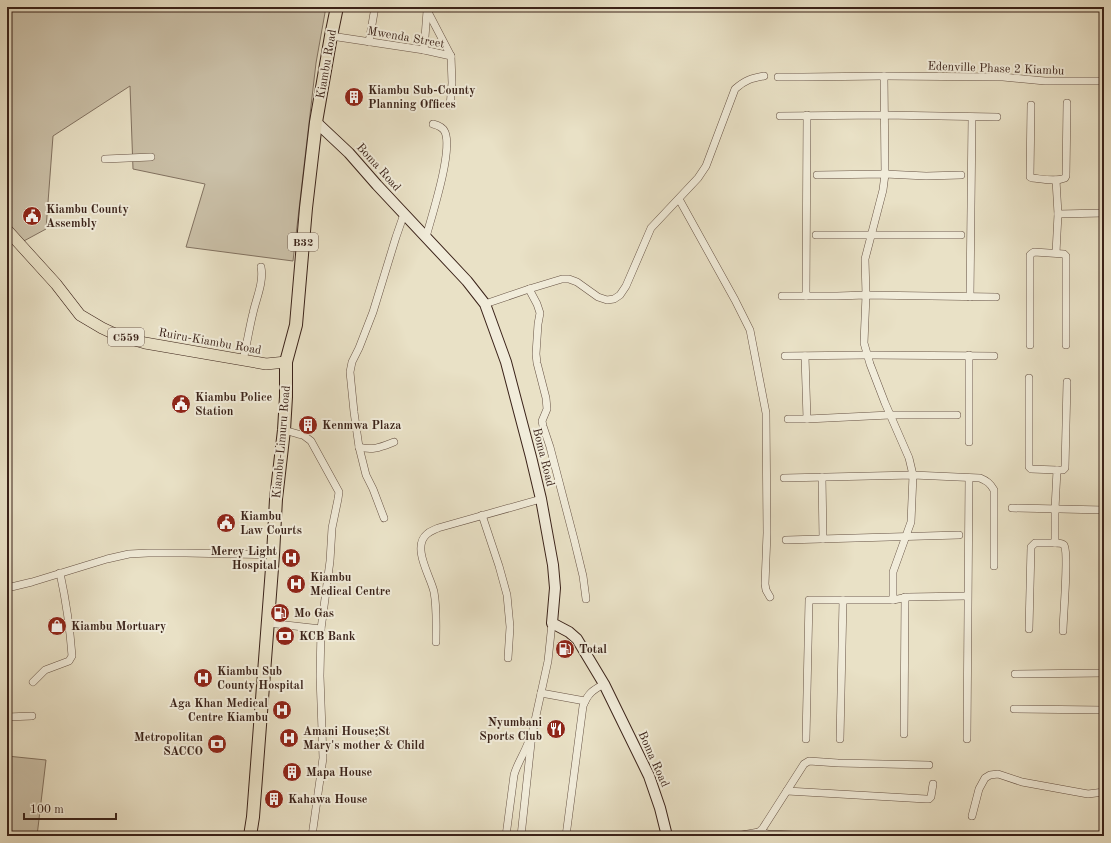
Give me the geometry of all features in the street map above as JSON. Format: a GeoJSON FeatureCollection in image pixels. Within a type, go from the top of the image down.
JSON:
{"type":"FeatureCollection","features":[{"type":"Feature","properties":{"kind":"highway","name":"Kiambu Road"},"geometry":{"type":"LineString","coordinates":[[316,122],[337,7]]}},
{"type":"Feature","properties":{"kind":"highway","name":"Kiambu-Limuru Road"},"geometry":{"type":"LineString","coordinates":[[250,836],[254,809],[276,499],[284,430],[286,362],[296,325],[306,208],[316,122]]}},
{"type":"Feature","properties":{"kind":"main road","name":"Boma Road"},"geometry":{"type":"LineString","coordinates":[[316,122],[349,153],[467,281],[485,304],[506,362],[531,457],[540,499],[553,566],[555,588],[552,623],[569,632],[577,639],[604,684],[649,776],[660,808],[666,836]]}},
{"type":"Feature","properties":{"kind":"main road","name":"Ruiru-Kiambu Road"},"geometry":{"type":"LineString","coordinates":[[7,230],[56,284],[80,315],[102,328],[117,335],[145,343],[266,364],[286,362]]}},
{"type":"Feature","properties":{"kind":"street"},"geometry":{"type":"LineString","coordinates":[[369,42],[375,7]]}},
{"type":"Feature","properties":{"kind":"street"},"geometry":{"type":"LineString","coordinates":[[424,50],[427,9]]}},
{"type":"Feature","properties":{"kind":"street"},"geometry":{"type":"LineString","coordinates":[[427,9],[451,56]]}},
{"type":"Feature","properties":{"kind":"street","name":"Mwenda Street"},"geometry":{"type":"LineString","coordinates":[[331,36],[424,50],[451,56],[452,83],[450,106]]}},
{"type":"Feature","properties":{"kind":"street"},"geometry":{"type":"LineString","coordinates":[[485,304],[562,279],[569,279],[577,282],[598,297],[607,300],[620,295],[626,286],[651,228],[698,178],[706,166],[736,89],[740,84],[750,79],[764,76]]}},
{"type":"Feature","properties":{"kind":"street","name":"Edenville Phase 2 Kiambu"},"geometry":{"type":"LineString","coordinates":[[778,76],[803,78],[886,76],[1003,77],[1045,81],[1104,81]]}},
{"type":"Feature","properties":{"kind":"street"},"geometry":{"type":"LineString","coordinates":[[886,76],[884,115],[885,174],[883,190],[865,259],[866,295],[864,342],[876,379],[909,458],[913,475],[911,522],[893,572],[893,600]]}},
{"type":"Feature","properties":{"kind":"street"},"geometry":{"type":"LineString","coordinates":[[1031,104],[1030,176],[1032,178],[1056,180],[1063,179],[1066,176],[1066,103]]}},
{"type":"Feature","properties":{"kind":"street"},"geometry":{"type":"LineString","coordinates":[[806,296],[807,115]]}},
{"type":"Feature","properties":{"kind":"street"},"geometry":{"type":"LineString","coordinates":[[780,116],[884,115],[997,117]]}},
{"type":"Feature","properties":{"kind":"street"},"geometry":{"type":"LineString","coordinates":[[970,297],[972,117]]}},
{"type":"Feature","properties":{"kind":"street"},"geometry":{"type":"LineString","coordinates":[[426,237],[445,167],[447,140],[444,130],[433,124]]}},
{"type":"Feature","properties":{"kind":"street"},"geometry":{"type":"LineString","coordinates":[[105,159],[151,157]]}},
{"type":"Feature","properties":{"kind":"street"},"geometry":{"type":"LineString","coordinates":[[817,175],[961,175]]}},
{"type":"Feature","properties":{"kind":"street"},"geometry":{"type":"LineString","coordinates":[[1056,180],[1058,214],[1056,253]]}},
{"type":"Feature","properties":{"kind":"street"},"geometry":{"type":"LineString","coordinates":[[679,199],[750,330],[766,413],[767,533],[765,584],[766,590],[770,597]]}},
{"type":"Feature","properties":{"kind":"street"},"geometry":{"type":"LineString","coordinates":[[1058,214],[1104,213]]}},
{"type":"Feature","properties":{"kind":"street"},"geometry":{"type":"LineString","coordinates":[[384,518],[374,489],[366,475],[359,447],[350,372],[352,362],[373,312],[404,214]]}},
{"type":"Feature","properties":{"kind":"street"},"geometry":{"type":"LineString","coordinates":[[816,235],[961,235]]}},
{"type":"Feature","properties":{"kind":"street"},"geometry":{"type":"LineString","coordinates":[[1030,345],[1031,254],[1034,252],[1064,254],[1066,256],[1066,345]]}},
{"type":"Feature","properties":{"kind":"street"},"geometry":{"type":"LineString","coordinates":[[243,360],[252,314],[261,282],[261,267]]}},
{"type":"Feature","properties":{"kind":"street"},"geometry":{"type":"LineString","coordinates":[[529,289],[540,312],[536,354],[547,409],[542,421],[542,426],[550,447],[574,539],[583,576],[586,599]]}},
{"type":"Feature","properties":{"kind":"street"},"geometry":{"type":"LineString","coordinates":[[782,296],[866,295],[996,297]]}},
{"type":"Feature","properties":{"kind":"street"},"geometry":{"type":"LineString","coordinates":[[785,356],[868,354],[994,356]]}},
{"type":"Feature","properties":{"kind":"street"},"geometry":{"type":"LineString","coordinates":[[969,355],[969,442]]}},
{"type":"Feature","properties":{"kind":"street"},"geometry":{"type":"LineString","coordinates":[[806,356],[807,419]]}},
{"type":"Feature","properties":{"kind":"street"},"geometry":{"type":"LineString","coordinates":[[1030,378],[1029,467],[1032,469],[1063,470],[1065,468],[1066,382]]}},
{"type":"Feature","properties":{"kind":"street"},"geometry":{"type":"LineString","coordinates":[[788,419],[890,415],[956,415]]}},
{"type":"Feature","properties":{"kind":"street"},"geometry":{"type":"LineString","coordinates":[[284,430],[303,435],[311,441],[339,492],[332,528],[330,561],[321,629],[320,676],[323,758],[312,836]]}},
{"type":"Feature","properties":{"kind":"street"},"geometry":{"type":"LineString","coordinates":[[359,447],[375,449],[394,442]]}},
{"type":"Feature","properties":{"kind":"street"},"geometry":{"type":"LineString","coordinates":[[1055,543],[1057,470]]}},
{"type":"Feature","properties":{"kind":"street"},"geometry":{"type":"LineString","coordinates":[[784,478],[913,475],[980,478],[986,480],[991,484],[994,490],[994,566]]}},
{"type":"Feature","properties":{"kind":"street"},"geometry":{"type":"LineString","coordinates":[[822,477],[823,539]]}},
{"type":"Feature","properties":{"kind":"street"},"geometry":{"type":"LineString","coordinates":[[967,739],[969,478]]}},
{"type":"Feature","properties":{"kind":"street"},"geometry":{"type":"LineString","coordinates":[[436,642],[434,591],[422,557],[421,549],[422,540],[427,533],[438,528],[540,499]]}},
{"type":"Feature","properties":{"kind":"street"},"geometry":{"type":"LineString","coordinates":[[1012,508],[1104,510]]}},
{"type":"Feature","properties":{"kind":"street"},"geometry":{"type":"LineString","coordinates":[[482,515],[499,566],[507,596],[510,627],[508,658]]}},
{"type":"Feature","properties":{"kind":"street"},"geometry":{"type":"LineString","coordinates":[[786,540],[959,535]]}},
{"type":"Feature","properties":{"kind":"street"},"geometry":{"type":"LineString","coordinates":[[1029,629],[1031,546],[1035,544],[1055,543],[1064,545],[1066,550],[1063,631]]}},
{"type":"Feature","properties":{"kind":"street"},"geometry":{"type":"LineString","coordinates":[[7,588],[107,558],[129,554],[273,555]]}},
{"type":"Feature","properties":{"kind":"street"},"geometry":{"type":"LineString","coordinates":[[33,682],[45,670],[69,661],[72,656],[68,611],[60,573]]}},
{"type":"Feature","properties":{"kind":"street"},"geometry":{"type":"LineString","coordinates":[[806,739],[809,600],[893,600],[905,597],[967,596]]}},
{"type":"Feature","properties":{"kind":"street"},"geometry":{"type":"LineString","coordinates":[[904,734],[905,597]]}},
{"type":"Feature","properties":{"kind":"street"},"geometry":{"type":"LineString","coordinates":[[840,739],[843,600]]}},
{"type":"Feature","properties":{"kind":"street"},"geometry":{"type":"LineString","coordinates":[[268,623],[321,629]]}},
{"type":"Feature","properties":{"kind":"street"},"geometry":{"type":"LineString","coordinates":[[520,836],[532,734],[548,661],[552,623]]}},
{"type":"Feature","properties":{"kind":"street"},"geometry":{"type":"LineString","coordinates":[[1015,674],[1104,674]]}},
{"type":"Feature","properties":{"kind":"street"},"geometry":{"type":"LineString","coordinates":[[566,836],[582,712],[586,698],[592,691],[604,684]]}},
{"type":"Feature","properties":{"kind":"street"},"geometry":{"type":"LineString","coordinates":[[541,693],[585,701]]}},
{"type":"Feature","properties":{"kind":"street"},"geometry":{"type":"LineString","coordinates":[[1014,709],[1104,710]]}},
{"type":"Feature","properties":{"kind":"street"},"geometry":{"type":"LineString","coordinates":[[7,717],[32,716]]}},
{"type":"Feature","properties":{"kind":"street"},"geometry":{"type":"LineString","coordinates":[[506,836],[516,770],[532,734]]}},
{"type":"Feature","properties":{"kind":"street"},"geometry":{"type":"LineString","coordinates":[[759,832],[804,764],[809,761],[928,765]]}},
{"type":"Feature","properties":{"kind":"street"},"geometry":{"type":"LineString","coordinates":[[972,816],[979,789],[985,778],[990,775],[998,774],[1022,782],[1088,794],[1104,792]]}},
{"type":"Feature","properties":{"kind":"street"},"geometry":{"type":"LineString","coordinates":[[787,791],[929,799],[931,797],[933,784]]}},
{"type":"Feature","properties":{"kind":"street"},"geometry":{"type":"LineString","coordinates":[[736,836],[759,832],[768,834],[819,836]]}},
{"type":"Feature","properties":{"kind":"shaded area"},"geometry":{"type":"Polygon","coordinates":[[[7,7],[326,7],[316,63],[293,261],[186,247],[205,184],[133,169],[130,86],[53,136],[46,229],[22,242],[7,224],[7,7]]]}},
{"type":"Feature","properties":{"kind":"shaded area"},"geometry":{"type":"Polygon","coordinates":[[[7,756],[46,760],[37,836],[7,836],[7,756]]]}},
{"type":"Feature","properties":{"kind":"place","name":"Kiambu Sub-County Planning Offices"},"geometry":{"type":"Point","coordinates":[354,97]}},
{"type":"Feature","properties":{"kind":"place","name":"Kiambu County Assembly"},"geometry":{"type":"Point","coordinates":[32,216]}},
{"type":"Feature","properties":{"kind":"place","name":"Kiambu Police Station"},"geometry":{"type":"Point","coordinates":[181,404]}},
{"type":"Feature","properties":{"kind":"place","name":"Kenmwa Plaza"},"geometry":{"type":"Point","coordinates":[308,425]}},
{"type":"Feature","properties":{"kind":"place","name":"Kiambu Law Courts"},"geometry":{"type":"Point","coordinates":[226,523]}},
{"type":"Feature","properties":{"kind":"place","name":"Mercy Light Hospital"},"geometry":{"type":"Point","coordinates":[291,558]}},
{"type":"Feature","properties":{"kind":"place","name":"Kiambu Medical Centre"},"geometry":{"type":"Point","coordinates":[296,584]}},
{"type":"Feature","properties":{"kind":"place","name":"Mo Gas"},"geometry":{"type":"Point","coordinates":[280,613]}},
{"type":"Feature","properties":{"kind":"place","name":"Kiambu Mortuary"},"geometry":{"type":"Point","coordinates":[57,626]}},
{"type":"Feature","properties":{"kind":"place","name":"KCB Bank"},"geometry":{"type":"Point","coordinates":[285,636]}},
{"type":"Feature","properties":{"kind":"place","name":"Total"},"geometry":{"type":"Point","coordinates":[565,649]}},
{"type":"Feature","properties":{"kind":"place","name":"Kiambu Sub County Hospital"},"geometry":{"type":"Point","coordinates":[203,678]}},
{"type":"Feature","properties":{"kind":"place","name":"Aga Khan Medical Centre Kiambu"},"geometry":{"type":"Point","coordinates":[282,710]}},
{"type":"Feature","properties":{"kind":"place","name":"Nyumbani Sports Club"},"geometry":{"type":"Point","coordinates":[556,729]}},
{"type":"Feature","properties":{"kind":"place","name":"Amani House;St Mary's mother & Child"},"geometry":{"type":"Point","coordinates":[289,738]}},
{"type":"Feature","properties":{"kind":"place","name":"Metropolitan SACCO"},"geometry":{"type":"Point","coordinates":[217,744]}},
{"type":"Feature","properties":{"kind":"place","name":"Mapa House"},"geometry":{"type":"Point","coordinates":[292,772]}},
{"type":"Feature","properties":{"kind":"place","name":"Kahawa House"},"geometry":{"type":"Point","coordinates":[274,799]}}]}
